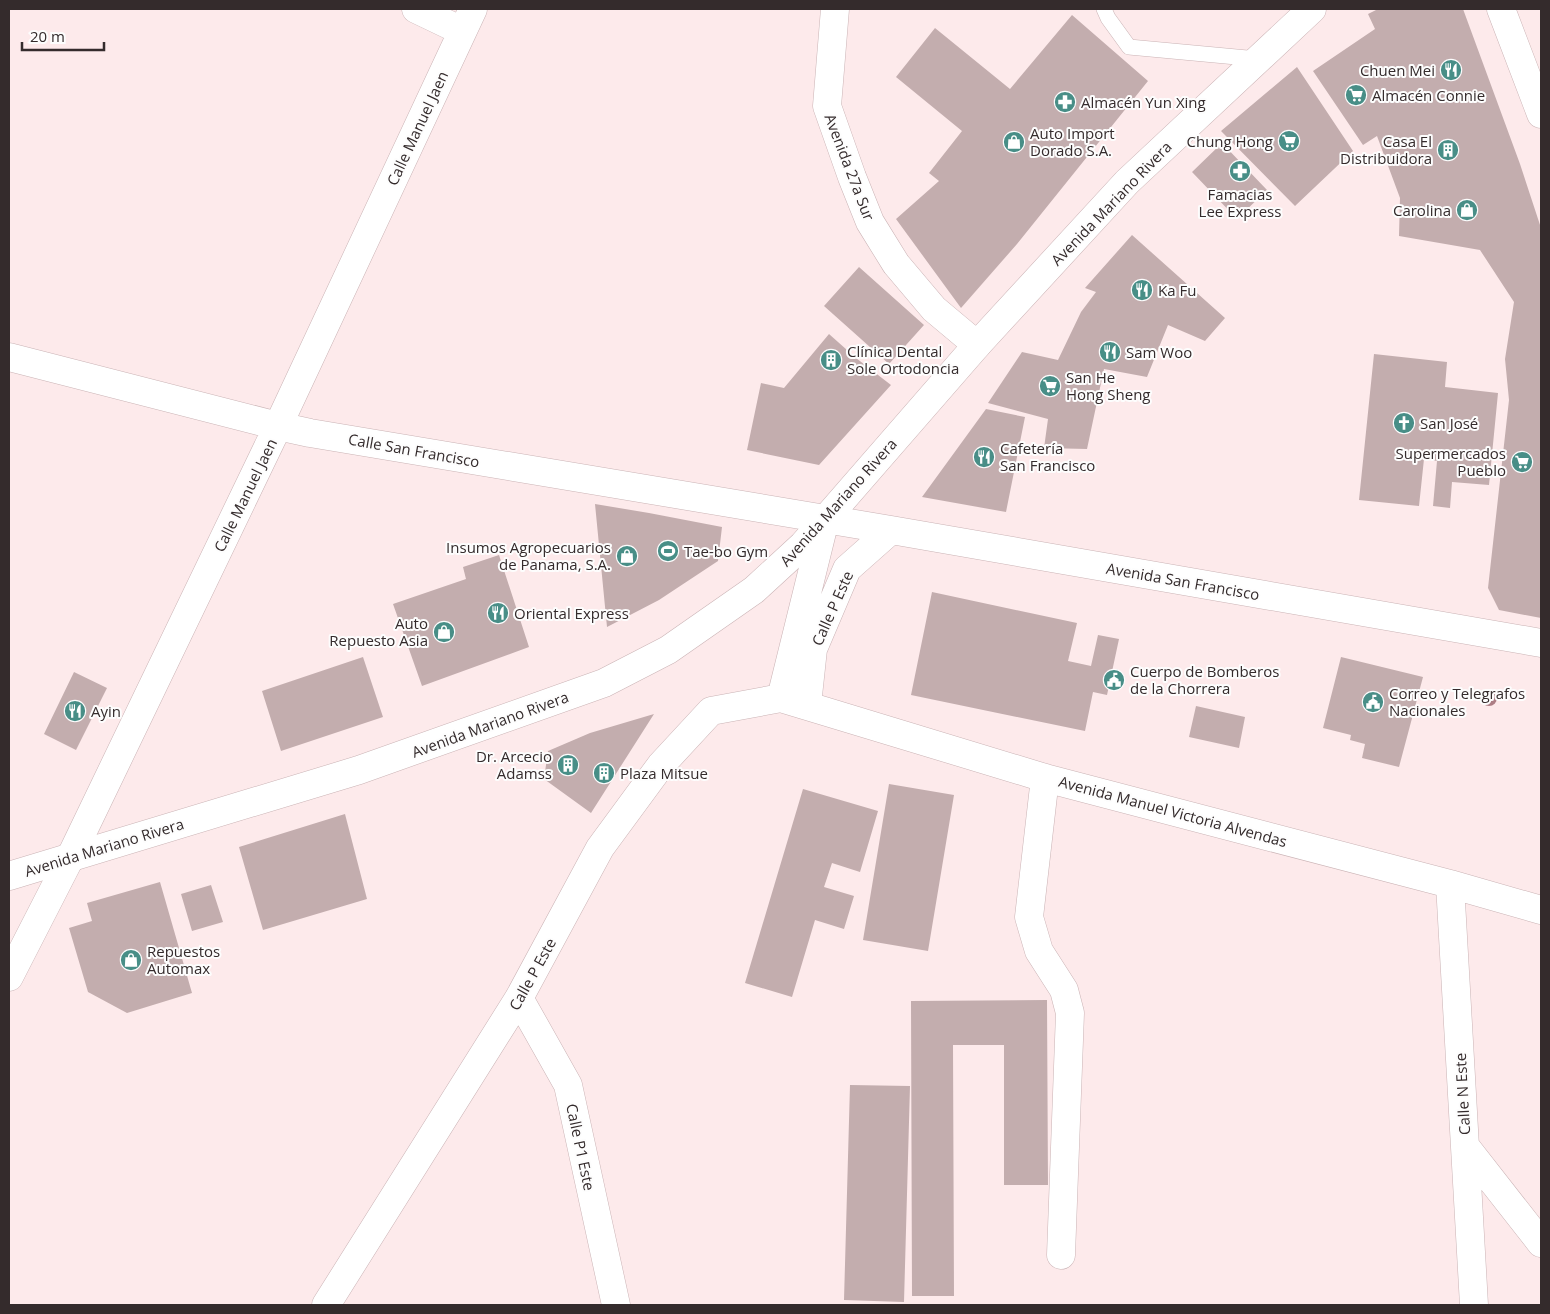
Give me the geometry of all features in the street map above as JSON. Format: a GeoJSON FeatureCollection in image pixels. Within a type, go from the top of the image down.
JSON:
{"type":"FeatureCollection","features":[{"type":"Feature","properties":{"kind":"main road"},"geometry":{"type":"LineString","coordinates":[[416,9],[468,20]]}},
{"type":"Feature","properties":{"kind":"main road","name":"Avenida 27a Sur"},"geometry":{"type":"LineString","coordinates":[[835,9],[827,106],[870,222],[896,264],[934,309],[977,344]]}},
{"type":"Feature","properties":{"kind":"main road","name":"Avenida Mariano Rivera"},"geometry":{"type":"LineString","coordinates":[[9,876],[359,770],[604,683],[668,650],[754,590],[803,545],[977,344],[1126,182],[1312,9]]}},
{"type":"Feature","properties":{"kind":"main road"},"geometry":{"type":"LineString","coordinates":[[1501,9],[1541,114]]}},
{"type":"Feature","properties":{"kind":"main road","name":"Calle Manuel Jaen"},"geometry":{"type":"LineString","coordinates":[[9,977],[70,858],[278,426],[468,20]]}},
{"type":"Feature","properties":{"kind":"main road","name":"Calle San Francisco"},"geometry":{"type":"LineString","coordinates":[[9,357],[278,426],[825,520]]}},
{"type":"Feature","properties":{"kind":"main road","name":"Avenida San Francisco"},"geometry":{"type":"LineString","coordinates":[[825,520],[1541,643]]}},
{"type":"Feature","properties":{"kind":"main road","name":"Calle P Este"},"geometry":{"type":"LineString","coordinates":[[780,698],[825,520]]}},
{"type":"Feature","properties":{"kind":"main road","name":"Calle P Este"},"geometry":{"type":"LineString","coordinates":[[326,1305],[519,998],[600,848],[661,766],[711,711],[780,698],[806,706],[813,649],[847,569],[891,530]]}},
{"type":"Feature","properties":{"kind":"main road","name":"Avenida Manuel Victoria Alvendas"},"geometry":{"type":"LineString","coordinates":[[806,706],[1045,778],[1450,884],[1541,910]]}},
{"type":"Feature","properties":{"kind":"main road"},"geometry":{"type":"LineString","coordinates":[[1045,778],[1029,917],[1039,951],[1064,990],[1070,1014],[1062,1255]]}},
{"type":"Feature","properties":{"kind":"main road","name":"Calle N Este"},"geometry":{"type":"LineString","coordinates":[[1450,884],[1474,1305]]}},
{"type":"Feature","properties":{"kind":"main road","name":"Calle P1 Este"},"geometry":{"type":"LineString","coordinates":[[519,998],[568,1085],[616,1305]]}},
{"type":"Feature","properties":{"kind":"main road"},"geometry":{"type":"LineString","coordinates":[[1466,1146],[1541,1243]]}},
{"type":"Feature","properties":{"kind":"lane"},"geometry":{"type":"LineString","coordinates":[[1104,9],[1108,18],[1129,47],[1258,59]]}},
{"type":"Feature","properties":{"kind":"building"},"geometry":{"type":"Polygon","coordinates":[[[1378,9],[1463,9],[1520,164],[1541,228],[1541,618],[1499,610],[1488,588],[1509,400],[1505,359],[1514,302],[1480,250],[1399,236],[1400,198],[1377,136],[1363,145],[1313,71],[1375,29],[1368,14],[1378,9]]]}},
{"type":"Feature","properties":{"kind":"building"},"geometry":{"type":"Polygon","coordinates":[[[1072,15],[1148,81],[1017,244],[961,308],[896,219],[939,181],[929,173],[962,131],[896,77],[935,28],[1010,89],[1072,15]]]}},
{"type":"Feature","properties":{"kind":"building","name":"Chung Hong"},"geometry":{"type":"Polygon","coordinates":[[[1297,67],[1353,151],[1295,206],[1221,131],[1297,67]]]}},
{"type":"Feature","properties":{"kind":"building"},"geometry":{"type":"Polygon","coordinates":[[[1222,143],[1267,190],[1237,219],[1192,172],[1222,143]]]}},
{"type":"Feature","properties":{"kind":"building"},"geometry":{"type":"Polygon","coordinates":[[[1132,235],[1225,318],[1205,341],[1168,325],[1147,377],[1104,369],[1087,449],[1044,448],[1048,419],[988,403],[1022,352],[1058,360],[1081,312],[1096,292],[1085,288],[1132,235]]]}},
{"type":"Feature","properties":{"kind":"building"},"geometry":{"type":"Polygon","coordinates":[[[859,267],[924,325],[889,364],[824,306],[859,267]]]}},
{"type":"Feature","properties":{"kind":"building"},"geometry":{"type":"Polygon","coordinates":[[[829,334],[891,385],[819,465],[747,450],[761,383],[784,388],[829,334]]]}},
{"type":"Feature","properties":{"kind":"building","name":"San José"},"geometry":{"type":"Polygon","coordinates":[[[1374,354],[1447,362],[1445,387],[1498,393],[1489,485],[1452,482],[1450,508],[1433,506],[1437,461],[1424,459],[1419,506],[1359,500],[1374,354]]]}},
{"type":"Feature","properties":{"kind":"building","name":"Cafetería San Francisco"},"geometry":{"type":"Polygon","coordinates":[[[986,409],[1025,417],[1006,512],[922,497],[986,409]]]}},
{"type":"Feature","properties":{"kind":"building"},"geometry":{"type":"Polygon","coordinates":[[[595,504],[722,527],[718,561],[659,600],[607,627],[595,504]]]}},
{"type":"Feature","properties":{"kind":"building","name":"Auto Repuesto Asia"},"geometry":{"type":"Polygon","coordinates":[[[499,555],[529,647],[422,686],[393,604],[466,579],[463,567],[499,555]]]}},
{"type":"Feature","properties":{"kind":"building"},"geometry":{"type":"Polygon","coordinates":[[[932,592],[1077,623],[1068,661],[1091,666],[1098,635],[1119,639],[1107,695],[1093,692],[1085,731],[911,695],[932,592]]]}},
{"type":"Feature","properties":{"kind":"building"},"geometry":{"type":"Polygon","coordinates":[[[363,657],[383,717],[281,751],[262,691],[363,657]]]}},
{"type":"Feature","properties":{"kind":"building","name":"Correo y Telegrafos Nacionales"},"geometry":{"type":"Polygon","coordinates":[[[1341,657],[1423,677],[1399,767],[1362,758],[1365,744],[1350,740],[1351,735],[1323,728],[1341,657]]]}},
{"type":"Feature","properties":{"kind":"building","name":"Ayin"},"geometry":{"type":"Polygon","coordinates":[[[74,672],[107,688],[76,750],[44,734],[74,672]]]}},
{"type":"Feature","properties":{"kind":"building"},"geometry":{"type":"Polygon","coordinates":[[[1196,706],[1245,717],[1239,748],[1189,737],[1196,706]]]}},
{"type":"Feature","properties":{"kind":"building"},"geometry":{"type":"Polygon","coordinates":[[[654,714],[591,813],[544,779],[548,751],[590,733],[654,714]]]}},
{"type":"Feature","properties":{"kind":"building"},"geometry":{"type":"Polygon","coordinates":[[[889,784],[954,795],[928,951],[863,940],[889,784]]]}},
{"type":"Feature","properties":{"kind":"building"},"geometry":{"type":"Polygon","coordinates":[[[803,789],[878,811],[860,872],[832,863],[824,887],[854,896],[844,929],[815,920],[792,997],[745,983],[803,789]]]}},
{"type":"Feature","properties":{"kind":"building"},"geometry":{"type":"Polygon","coordinates":[[[345,814],[367,899],[263,930],[239,847],[345,814]]]}},
{"type":"Feature","properties":{"kind":"building","name":"Repuestos Automax"},"geometry":{"type":"Polygon","coordinates":[[[160,882],[192,993],[127,1013],[88,992],[69,928],[92,921],[87,903],[160,882]]]}},
{"type":"Feature","properties":{"kind":"building"},"geometry":{"type":"Polygon","coordinates":[[[211,885],[223,922],[192,931],[181,894],[211,885]]]}},
{"type":"Feature","properties":{"kind":"building"},"geometry":{"type":"Polygon","coordinates":[[[1047,1000],[1048,1185],[1004,1185],[1004,1045],[953,1045],[954,1296],[912,1296],[911,1001],[1047,1000]]]}},
{"type":"Feature","properties":{"kind":"building"},"geometry":{"type":"Polygon","coordinates":[[[850,1085],[910,1086],[904,1302],[844,1300],[850,1085]]]}},
{"type":"Feature","properties":{"kind":"place","name":"Chuen Mei"},"geometry":{"type":"Point","coordinates":[1451,70]}},
{"type":"Feature","properties":{"kind":"place","name":"Almacén Connie"},"geometry":{"type":"Point","coordinates":[1356,95]}},
{"type":"Feature","properties":{"kind":"place","name":"Almacén Yun Xing"},"geometry":{"type":"Point","coordinates":[1065,102]}},
{"type":"Feature","properties":{"kind":"place","name":"Chung Hong"},"geometry":{"type":"Point","coordinates":[1289,141]}},
{"type":"Feature","properties":{"kind":"place","name":"Auto Import Dorado S.A."},"geometry":{"type":"Point","coordinates":[1014,142]}},
{"type":"Feature","properties":{"kind":"place","name":"Casa El Distribuidora"},"geometry":{"type":"Point","coordinates":[1448,150]}},
{"type":"Feature","properties":{"kind":"place","name":"Famacias Lee Express"},"geometry":{"type":"Point","coordinates":[1240,171]}},
{"type":"Feature","properties":{"kind":"place","name":"Carolina"},"geometry":{"type":"Point","coordinates":[1467,210]}},
{"type":"Feature","properties":{"kind":"place","name":"Ka Fu"},"geometry":{"type":"Point","coordinates":[1142,290]}},
{"type":"Feature","properties":{"kind":"place","name":"Sam Woo"},"geometry":{"type":"Point","coordinates":[1110,352]}},
{"type":"Feature","properties":{"kind":"place","name":"Clínica Dental Sole Ortodoncia"},"geometry":{"type":"Point","coordinates":[831,360]}},
{"type":"Feature","properties":{"kind":"place","name":"San He Hong Sheng"},"geometry":{"type":"Point","coordinates":[1050,386]}},
{"type":"Feature","properties":{"kind":"place","name":"San José"},"geometry":{"type":"Point","coordinates":[1404,423]}},
{"type":"Feature","properties":{"kind":"place","name":"Cafetería San Francisco"},"geometry":{"type":"Point","coordinates":[984,457]}},
{"type":"Feature","properties":{"kind":"place","name":"Supermercados Pueblo"},"geometry":{"type":"Point","coordinates":[1522,462]}},
{"type":"Feature","properties":{"kind":"place","name":"Tae-bo Gym"},"geometry":{"type":"Point","coordinates":[668,551]}},
{"type":"Feature","properties":{"kind":"place","name":"Insumos Agropecuarios de Panama, S.A."},"geometry":{"type":"Point","coordinates":[627,556]}},
{"type":"Feature","properties":{"kind":"place","name":"Oriental Express"},"geometry":{"type":"Point","coordinates":[498,613]}},
{"type":"Feature","properties":{"kind":"place","name":"Auto Repuesto Asia"},"geometry":{"type":"Point","coordinates":[444,632]}},
{"type":"Feature","properties":{"kind":"place","name":"Cuerpo de Bomberos de la Chorrera"},"geometry":{"type":"Point","coordinates":[1114,680]}},
{"type":"Feature","properties":{"kind":"place","name":"Correo y Telegrafos Nacionales"},"geometry":{"type":"Point","coordinates":[1373,702]}},
{"type":"Feature","properties":{"kind":"place","name":"Ayin"},"geometry":{"type":"Point","coordinates":[75,711]}},
{"type":"Feature","properties":{"kind":"place","name":"Dr. Arcecio Adamss"},"geometry":{"type":"Point","coordinates":[568,765]}},
{"type":"Feature","properties":{"kind":"place","name":"Plaza Mitsue"},"geometry":{"type":"Point","coordinates":[604,773]}},
{"type":"Feature","properties":{"kind":"place","name":"Repuestos Automax"},"geometry":{"type":"Point","coordinates":[131,960]}}]}
